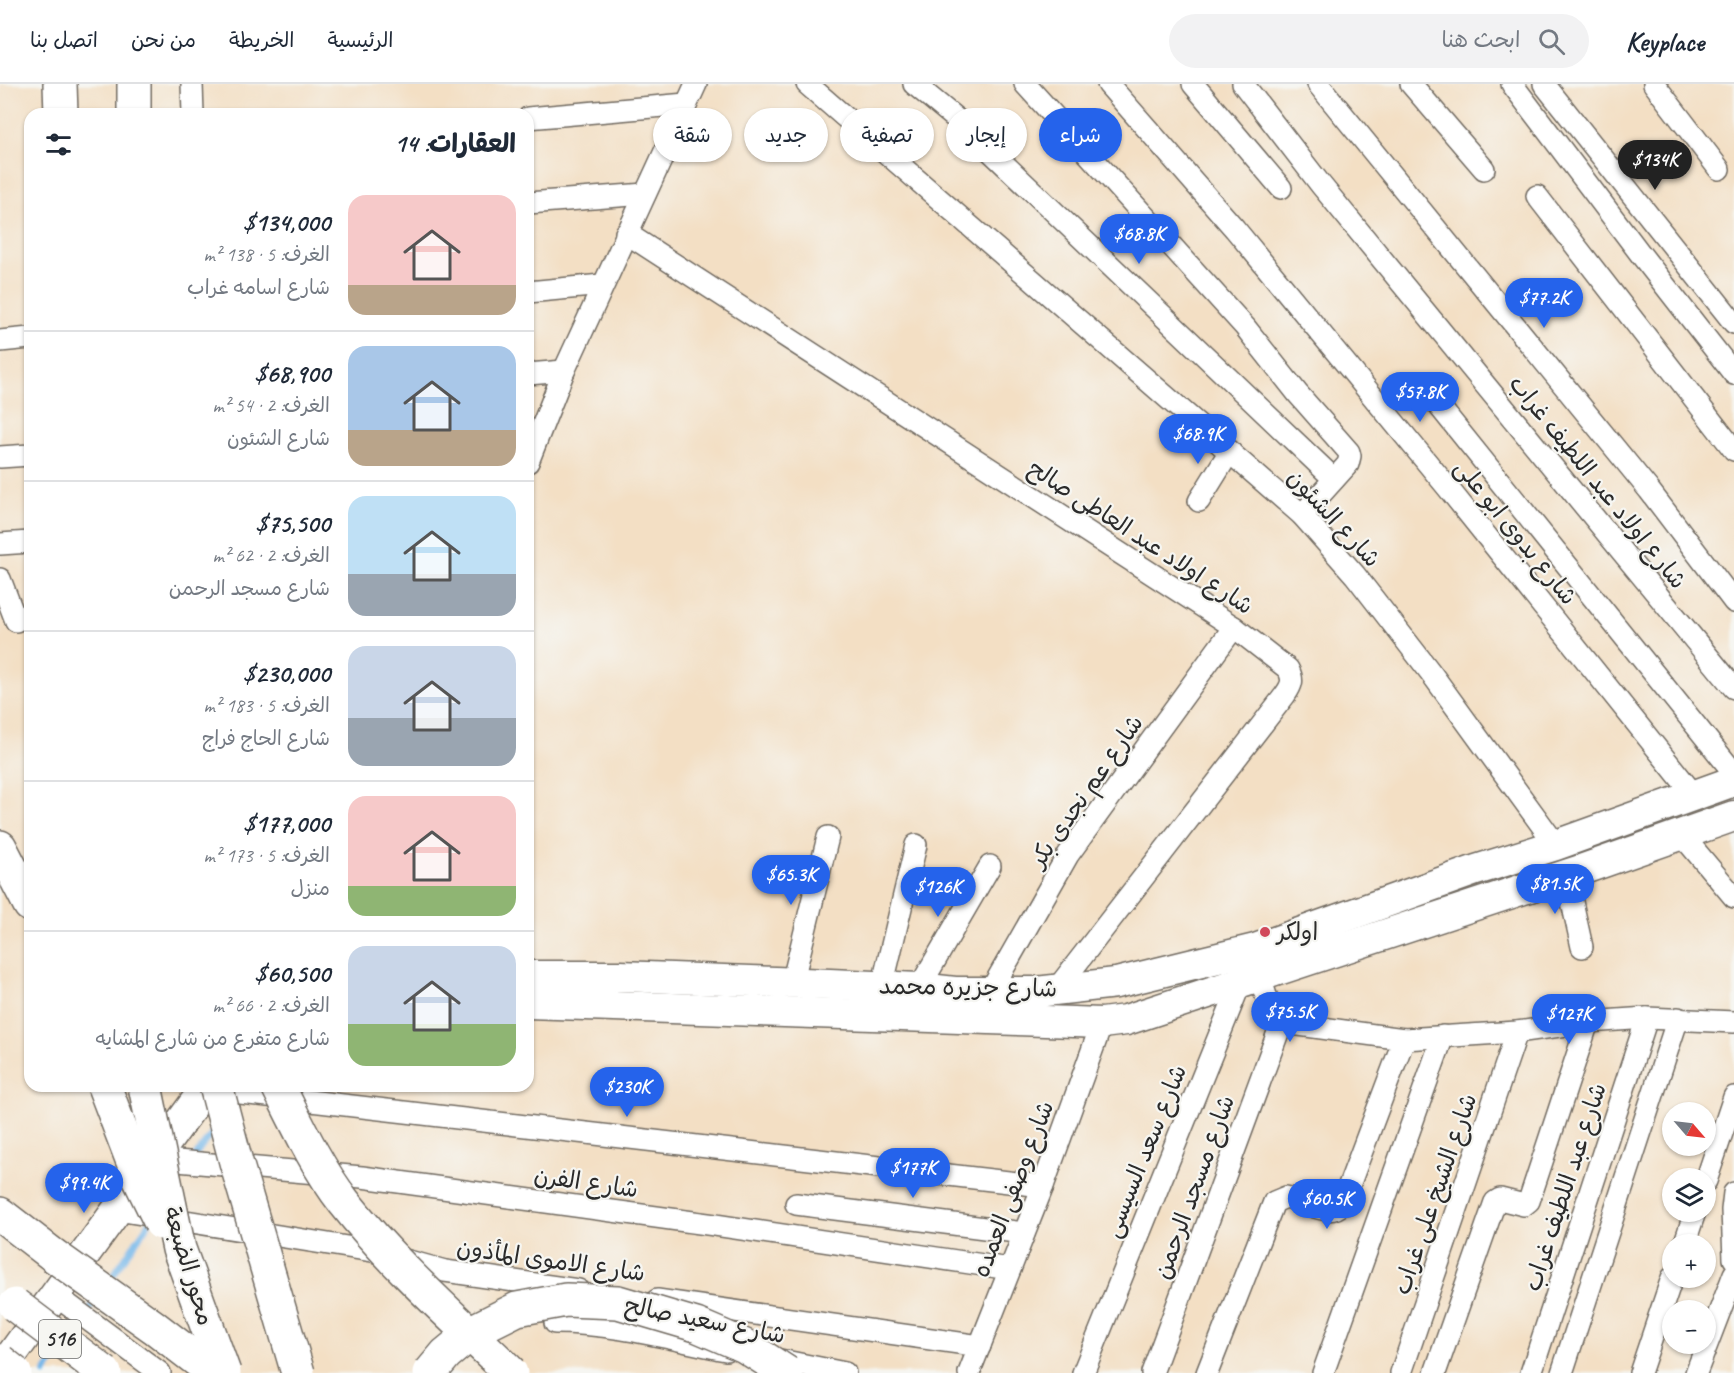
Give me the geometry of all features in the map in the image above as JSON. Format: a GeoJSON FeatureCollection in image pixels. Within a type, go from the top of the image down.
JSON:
{"type":"FeatureCollection","features":[{"type":"Feature","properties":{"kind":"highway"},"geometry":{"type":"LineString","coordinates":[[60,84],[61,108]]}},
{"type":"Feature","properties":{"kind":"highway"},"geometry":{"type":"LineString","coordinates":[[134,84],[134,108]]}},
{"type":"Feature","properties":{"kind":"highway"},"geometry":{"type":"LineString","coordinates":[[0,847],[24,893]]}},
{"type":"Feature","properties":{"kind":"highway"},"geometry":{"type":"LineString","coordinates":[[106,1092],[140,1180],[157,1217],[179,1249]]}},
{"type":"Feature","properties":{"kind":"highway","name":"محور الضبعة"},"geometry":{"type":"LineString","coordinates":[[146,1092],[179,1249],[224,1373]]}},
{"type":"Feature","properties":{"kind":"highway"},"geometry":{"type":"LineString","coordinates":[[212,1092],[239,1173],[298,1373]]}},
{"type":"Feature","properties":{"kind":"highway"},"geometry":{"type":"LineString","coordinates":[[281,1092],[307,1144],[344,1201],[404,1269],[511,1373]]}},
{"type":"Feature","properties":{"kind":"highway"},"geometry":{"type":"LineString","coordinates":[[0,1214],[214,1373]]}},
{"type":"Feature","properties":{"kind":"highway"},"geometry":{"type":"LineString","coordinates":[[0,1244],[53,1255]]}},
{"type":"Feature","properties":{"kind":"highway","name":"516"},"geometry":{"type":"LineString","coordinates":[[8,1299],[105,1373]]}},
{"type":"Feature","properties":{"kind":"highway"},"geometry":{"type":"LineString","coordinates":[[430,1373],[446,1354],[475,1330],[517,1309],[566,1300],[618,1302],[696,1325],[745,1346],[787,1373]]}},
{"type":"Feature","properties":{"kind":"highway","name":"516"},"geometry":{"type":"LineString","coordinates":[[0,1362],[15,1373]]}},
{"type":"Feature","properties":{"kind":"main road","name":"شارع جزيره محمد"},"geometry":{"type":"LineString","coordinates":[[534,1003],[1102,1023],[1126,1020],[1252,969],[1476,870],[1556,845],[1734,780]]}},
{"type":"Feature","properties":{"kind":"main road","name":"شارع جزيره محمد"},"geometry":{"type":"LineString","coordinates":[[534,976],[620,976],[990,992],[1056,990],[1252,969],[1566,875],[1734,816]]}},
{"type":"Feature","properties":{"kind":"main road"},"geometry":{"type":"LineString","coordinates":[[0,1371],[154,1159],[206,1092]]}},
{"type":"Feature","properties":{"kind":"street"},"geometry":{"type":"LineString","coordinates":[[192,84],[193,108]]}},
{"type":"Feature","properties":{"kind":"street"},"geometry":{"type":"LineString","coordinates":[[534,433],[538,414],[564,370],[696,84]]}},
{"type":"Feature","properties":{"kind":"street","name":"شارع الشئون"},"geometry":{"type":"LineString","coordinates":[[807,84],[1302,515],[1355,575],[1431,673],[1556,845]]}},
{"type":"Feature","properties":{"kind":"street"},"geometry":{"type":"LineString","coordinates":[[914,84],[968,130],[1335,479]]}},
{"type":"Feature","properties":{"kind":"street"},"geometry":{"type":"LineString","coordinates":[[1024,84],[1245,327],[1298,394],[1349,452],[1348,464],[1302,515]]}},
{"type":"Feature","properties":{"kind":"street","name":"شارع بدوى ابو على"},"geometry":{"type":"LineString","coordinates":[[1108,84],[1235,230],[1448,488],[1694,795]]}},
{"type":"Feature","properties":{"kind":"street"},"geometry":{"type":"LineString","coordinates":[[1193,84],[1281,188]]}},
{"type":"Feature","properties":{"kind":"street","name":"شارع اولاد عبد اللطيف غراب"},"geometry":{"type":"LineString","coordinates":[[1242,84],[1321,185],[1734,688]]}},
{"type":"Feature","properties":{"kind":"street"},"geometry":{"type":"LineString","coordinates":[[1318,84],[1649,490],[1734,602]]}},
{"type":"Feature","properties":{"kind":"street"},"geometry":{"type":"LineString","coordinates":[[1411,84],[1484,169]]}},
{"type":"Feature","properties":{"kind":"street"},"geometry":{"type":"LineString","coordinates":[[1512,84],[1734,374]]}},
{"type":"Feature","properties":{"kind":"street"},"geometry":{"type":"LineString","coordinates":[[1544,84],[1734,323]]}},
{"type":"Feature","properties":{"kind":"street"},"geometry":{"type":"LineString","coordinates":[[1654,84],[1719,169]]}},
{"type":"Feature","properties":{"kind":"street"},"geometry":{"type":"LineString","coordinates":[[534,117],[686,104]]}},
{"type":"Feature","properties":{"kind":"street"},"geometry":{"type":"LineString","coordinates":[[534,203],[645,194]]}},
{"type":"Feature","properties":{"kind":"street"},"geometry":{"type":"LineString","coordinates":[[1537,196],[1734,450]]}},
{"type":"Feature","properties":{"kind":"street","name":"شارع اولاد عبد العاطى صالح"},"geometry":{"type":"LineString","coordinates":[[626,233],[1234,627],[1288,669],[1293,681],[1291,686],[1056,990]]}},
{"type":"Feature","properties":{"kind":"street"},"geometry":{"type":"LineString","coordinates":[[534,291],[602,285]]}},
{"type":"Feature","properties":{"kind":"street"},"geometry":{"type":"LineString","coordinates":[[0,341],[24,339]]}},
{"type":"Feature","properties":{"kind":"street"},"geometry":{"type":"LineString","coordinates":[[534,373],[564,370]]}},
{"type":"Feature","properties":{"kind":"street","name":"شارع بدوى ابو على"},"geometry":{"type":"LineString","coordinates":[[1423,386],[1734,773]]}},
{"type":"Feature","properties":{"kind":"street"},"geometry":{"type":"LineString","coordinates":[[1199,501],[1230,451]]}},
{"type":"Feature","properties":{"kind":"street"},"geometry":{"type":"LineString","coordinates":[[0,457],[24,455]]}},
{"type":"Feature","properties":{"kind":"street"},"geometry":{"type":"LineString","coordinates":[[0,544],[24,542]]}},
{"type":"Feature","properties":{"kind":"street"},"geometry":{"type":"LineString","coordinates":[[0,579],[15,621]]}},
{"type":"Feature","properties":{"kind":"street","name":"شارع عم نجدى بكر"},"geometry":{"type":"LineString","coordinates":[[990,992],[1068,855],[1234,627]]}},
{"type":"Feature","properties":{"kind":"street"},"geometry":{"type":"LineString","coordinates":[[1682,834],[1734,897]]}},
{"type":"Feature","properties":{"kind":"street"},"geometry":{"type":"LineString","coordinates":[[792,984],[828,837]]}},
{"type":"Feature","properties":{"kind":"street"},"geometry":{"type":"LineString","coordinates":[[882,987],[916,845]]}},
{"type":"Feature","properties":{"kind":"street"},"geometry":{"type":"LineString","coordinates":[[919,988],[990,866]]}},
{"type":"Feature","properties":{"kind":"street"},"geometry":{"type":"LineString","coordinates":[[1566,875],[1582,947]]}},
{"type":"Feature","properties":{"kind":"street"},"geometry":{"type":"LineString","coordinates":[[1252,969],[1274,1012],[1283,1019],[1299,1025],[1404,1039],[1517,1032],[1588,1022],[1647,1018],[1734,1022]]}},
{"type":"Feature","properties":{"kind":"street","name":"شارع سعد السيسى"},"geometry":{"type":"LineString","coordinates":[[1083,1373],[1252,969]]}},
{"type":"Feature","properties":{"kind":"street","name":"شارع عبد اللطيف غراب"},"geometry":{"type":"LineString","coordinates":[[1531,1373],[1647,1018]]}},
{"type":"Feature","properties":{"kind":"street"},"geometry":{"type":"LineString","coordinates":[[1562,1373],[1678,1018]]}},
{"type":"Feature","properties":{"kind":"street","name":"شارع مسجد الرحمن"},"geometry":{"type":"LineString","coordinates":[[1152,1373],[1283,1019]]}},
{"type":"Feature","properties":{"kind":"street"},"geometry":{"type":"LineString","coordinates":[[1435,1373],[1494,1204],[1500,1199],[1522,1205],[1529,1201],[1588,1022]]}},
{"type":"Feature","properties":{"kind":"street","name":"شارع وصفى العمده"},"geometry":{"type":"LineString","coordinates":[[969,1373],[1043,1186],[1102,1023]]}},
{"type":"Feature","properties":{"kind":"street","name":"شارع الشيخ على غراب"},"geometry":{"type":"LineString","coordinates":[[1401,1373],[1517,1032]]}},
{"type":"Feature","properties":{"kind":"street"},"geometry":{"type":"LineString","coordinates":[[1323,1373],[1443,1036]]}},
{"type":"Feature","properties":{"kind":"street"},"geometry":{"type":"LineString","coordinates":[[1206,1373],[1274,1202],[1286,1197],[1330,1210],[1342,1204],[1404,1039]]}},
{"type":"Feature","properties":{"kind":"street"},"geometry":{"type":"LineString","coordinates":[[252,1092],[1043,1186]]}},
{"type":"Feature","properties":{"kind":"street"},"geometry":{"type":"LineString","coordinates":[[1710,1168],[1734,1097]]}},
{"type":"Feature","properties":{"kind":"street","name":"شارع الفرن"},"geometry":{"type":"LineString","coordinates":[[154,1159],[362,1177],[1010,1269]]}},
{"type":"Feature","properties":{"kind":"street"},"geometry":{"type":"LineString","coordinates":[[1734,1193],[1732,1219],[1734,1258]]}},
{"type":"Feature","properties":{"kind":"street"},"geometry":{"type":"LineString","coordinates":[[796,1204],[1024,1233]]}},
{"type":"Feature","properties":{"kind":"street","name":"شارع الاموى المأذون"},"geometry":{"type":"LineString","coordinates":[[117,1210],[372,1251],[445,1271],[980,1346]]}},
{"type":"Feature","properties":{"kind":"street"},"geometry":{"type":"LineString","coordinates":[[1696,1373],[1734,1274]]}},
{"type":"Feature","properties":{"kind":"street"},"geometry":{"type":"LineString","coordinates":[[1640,1373],[1669,1288]]}},
{"type":"Feature","properties":{"kind":"street"},"geometry":{"type":"LineString","coordinates":[[55,1295],[160,1373]]}},
{"type":"Feature","properties":{"kind":"street","name":"شارع سعيد صالح"},"geometry":{"type":"LineString","coordinates":[[555,1323],[582,1323],[646,1333],[845,1373]]}},
{"type":"Feature","properties":{"kind":"waterway"},"geometry":{"type":"LineString","coordinates":[[194,1158],[216,1127]]}},
{"type":"Feature","properties":{"kind":"waterway"},"geometry":{"type":"LineString","coordinates":[[109,1281],[149,1223]]}},
{"type":"Feature","properties":{"kind":"waterway"},"geometry":{"type":"LineString","coordinates":[[71,1336],[98,1297]]}},
{"type":"Feature","properties":{"kind":"waterway"},"geometry":{"type":"LineString","coordinates":[[45,1373],[60,1351]]}},
{"type":"Feature","properties":{"kind":"place","name":"اولكر"},"geometry":{"type":"Point","coordinates":[1265,932]}}]}
